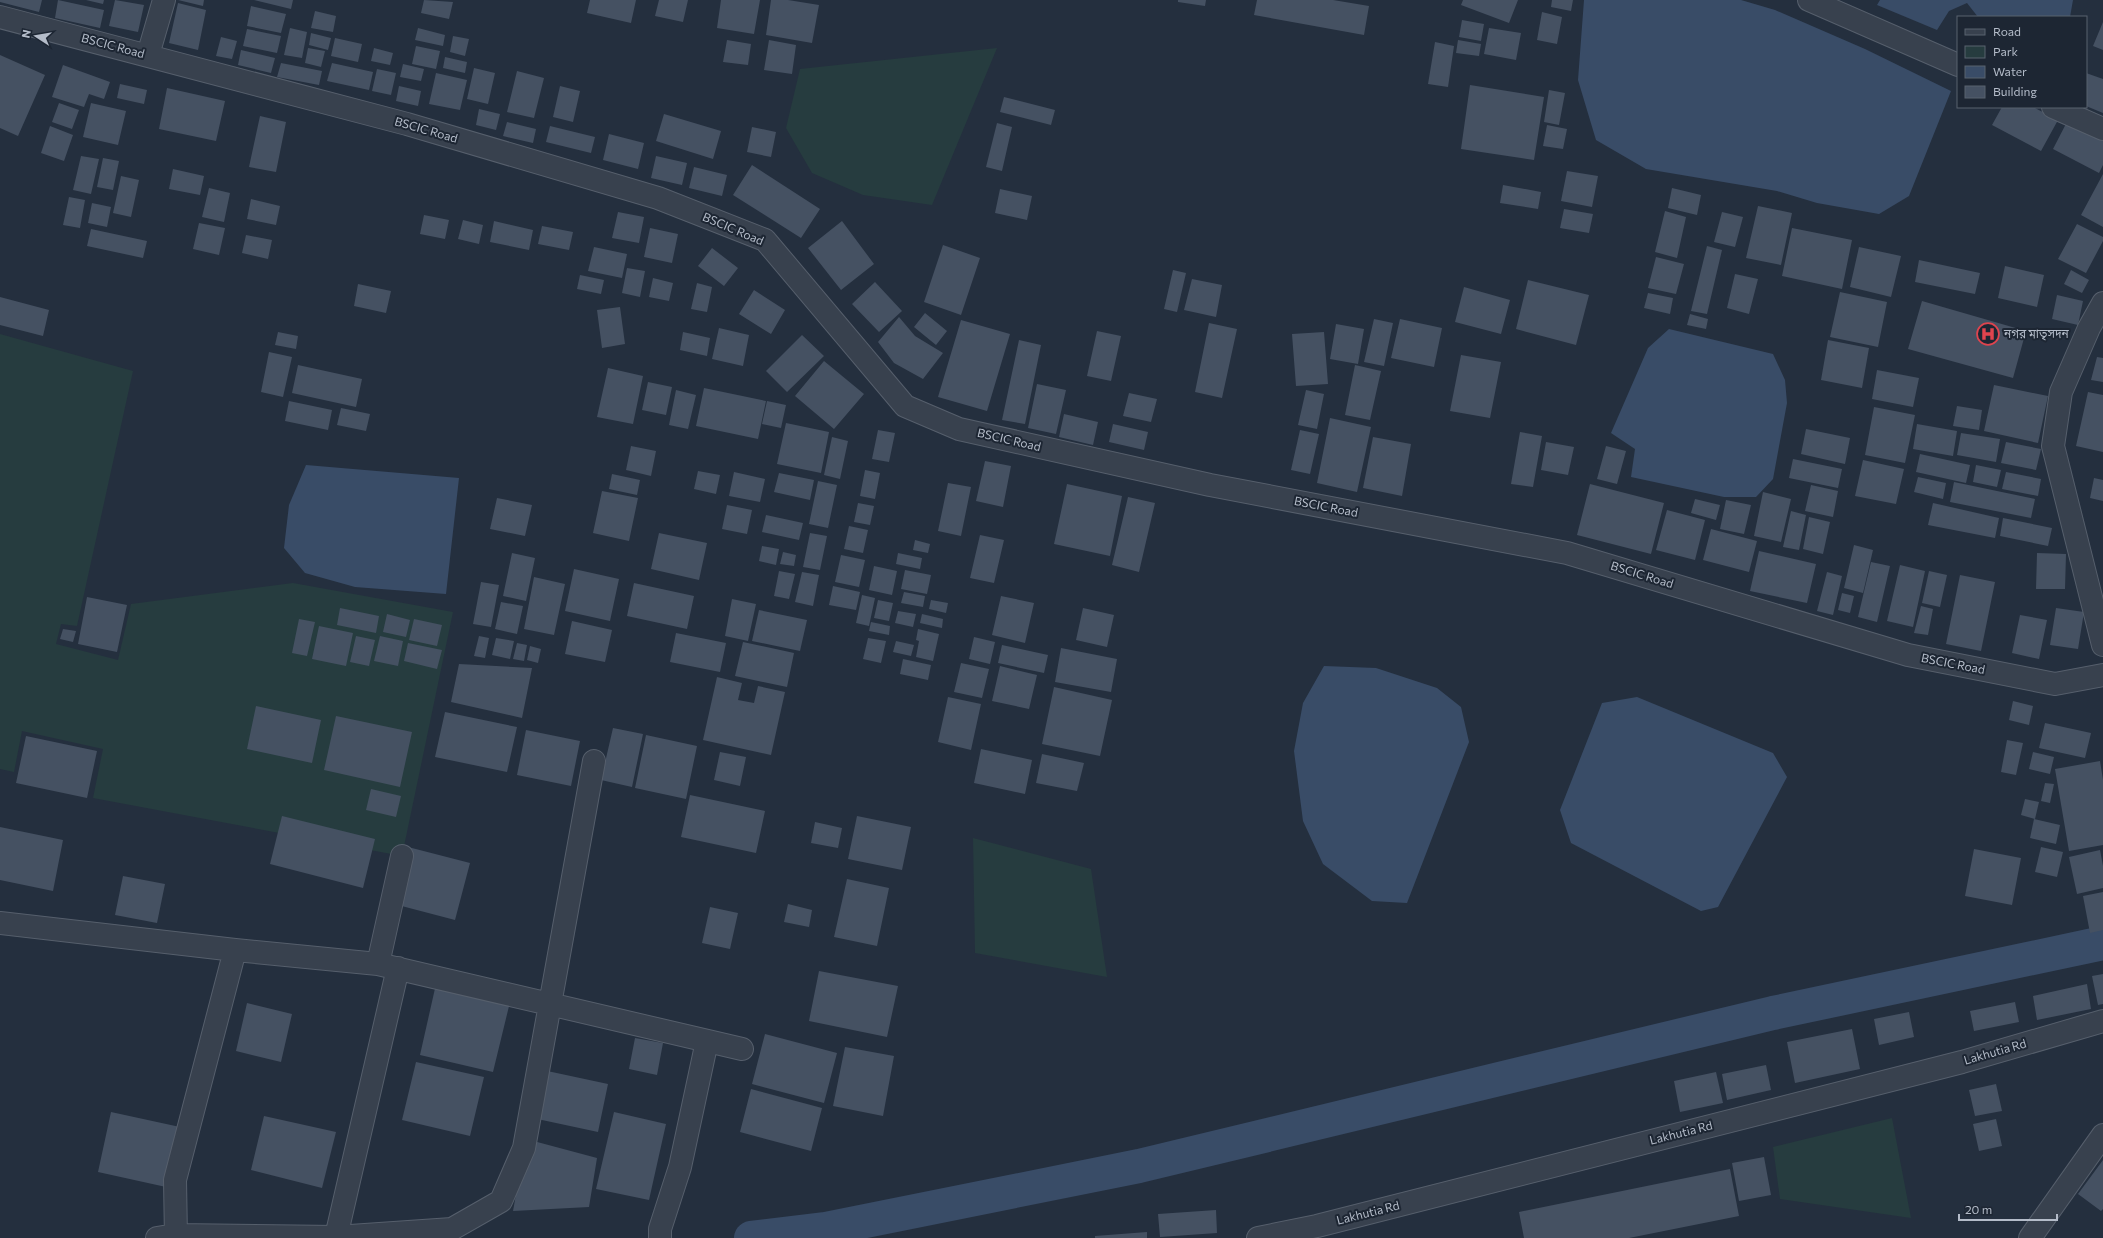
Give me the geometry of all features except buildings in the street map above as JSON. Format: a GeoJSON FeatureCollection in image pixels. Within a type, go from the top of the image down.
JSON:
{"type":"FeatureCollection","features":[{"type":"Feature","properties":{"kind":"street"},"geometry":{"type":"LineString","coordinates":[[148,55],[164,0]]}},
{"type":"Feature","properties":{"kind":"street"},"geometry":{"type":"LineString","coordinates":[[1810,0],[1957,65]]}},
{"type":"Feature","properties":{"kind":"street","name":"BSCIC Road"},"geometry":{"type":"LineString","coordinates":[[0,17],[407,124],[658,198],[765,240],[904,406],[959,429],[1210,485],[1567,553],[1908,655],[2055,684],[2103,675]]}},
{"type":"Feature","properties":{"kind":"street"},"geometry":{"type":"LineString","coordinates":[[2055,108],[2103,129]]}},
{"type":"Feature","properties":{"kind":"street"},"geometry":{"type":"LineString","coordinates":[[2103,303],[2089,328],[2061,392],[2053,446],[2103,645]]}},
{"type":"Feature","properties":{"kind":"street"},"geometry":{"type":"LineString","coordinates":[[235,950],[175,1180],[169,1237],[336,1237],[452,1229],[501,1201],[524,1148],[594,761]]}},
{"type":"Feature","properties":{"kind":"street"},"geometry":{"type":"LineString","coordinates":[[336,1237],[388,966],[402,856]]}},
{"type":"Feature","properties":{"kind":"street"},"geometry":{"type":"LineString","coordinates":[[0,923],[388,966],[742,1049]]}},
{"type":"Feature","properties":{"kind":"street","name":"Lakhutia Rd"},"geometry":{"type":"LineString","coordinates":[[1258,1238],[1317,1232],[1962,1062],[2103,1021]]}},
{"type":"Feature","properties":{"kind":"street"},"geometry":{"type":"LineString","coordinates":[[660,1234],[680,1167],[707,1041]]}},
{"type":"Feature","properties":{"kind":"street"},"geometry":{"type":"LineString","coordinates":[[2030,1238],[2103,1135]]}},
{"type":"Feature","properties":{"kind":"green space"},"geometry":{"type":"Polygon","coordinates":[[[997,48],[932,205],[863,195],[812,173],[786,128],[800,69],[997,48]]]}},
{"type":"Feature","properties":{"kind":"green space"},"geometry":{"type":"Polygon","coordinates":[[[0,334],[133,371],[77,626],[61,624],[56,644],[118,660],[131,604],[293,583],[453,612],[402,856],[93,798],[103,749],[22,731],[14,772],[0,769],[0,334]]]}},
{"type":"Feature","properties":{"kind":"green space"},"geometry":{"type":"Polygon","coordinates":[[[973,838],[1091,869],[1107,977],[975,953],[973,838]]]}},
{"type":"Feature","properties":{"kind":"green space"},"geometry":{"type":"Polygon","coordinates":[[[1892,1118],[1911,1218],[1780,1199],[1773,1147],[1892,1118]]]}},
{"type":"Feature","properties":{"kind":"water"},"geometry":{"type":"Polygon","coordinates":[[[1584,0],[1741,0],[1775,10],[1865,49],[1951,91],[1909,196],[1879,214],[1817,203],[1777,191],[1646,169],[1596,140],[1578,80],[1584,0]]]}},
{"type":"Feature","properties":{"kind":"water"},"geometry":{"type":"Polygon","coordinates":[[[1880,0],[2073,0],[2070,16],[1977,16],[1967,3],[1949,11],[1937,30],[1877,5],[1880,0]]]}},
{"type":"Feature","properties":{"kind":"water"},"geometry":{"type":"Polygon","coordinates":[[[1669,329],[1773,354],[1785,380],[1787,403],[1773,479],[1756,497],[1724,497],[1631,477],[1635,449],[1611,433],[1648,348],[1669,329]]]}},
{"type":"Feature","properties":{"kind":"water"},"geometry":{"type":"Polygon","coordinates":[[[306,465],[459,478],[446,594],[355,587],[305,573],[284,548],[289,505],[306,465]]]}},
{"type":"Feature","properties":{"kind":"water"},"geometry":{"type":"Polygon","coordinates":[[[1324,666],[1376,668],[1437,688],[1461,707],[1469,742],[1407,903],[1372,901],[1323,864],[1303,821],[1294,751],[1303,703],[1324,666]]]}},
{"type":"Feature","properties":{"kind":"water"},"geometry":{"type":"Polygon","coordinates":[[[1637,697],[1773,753],[1787,777],[1718,907],[1701,911],[1571,843],[1560,810],[1602,703],[1637,697]]]}},
{"type":"Feature","properties":{"kind":"waterway"},"geometry":{"type":"LineString","coordinates":[[751,1238],[826,1229],[1139,1166],[1773,1013],[2103,943]]}},
{"type":"Feature","properties":{"kind":"place","name":"নগর মাতৃসদন"},"geometry":{"type":"Point","coordinates":[1988,334]}}]}
